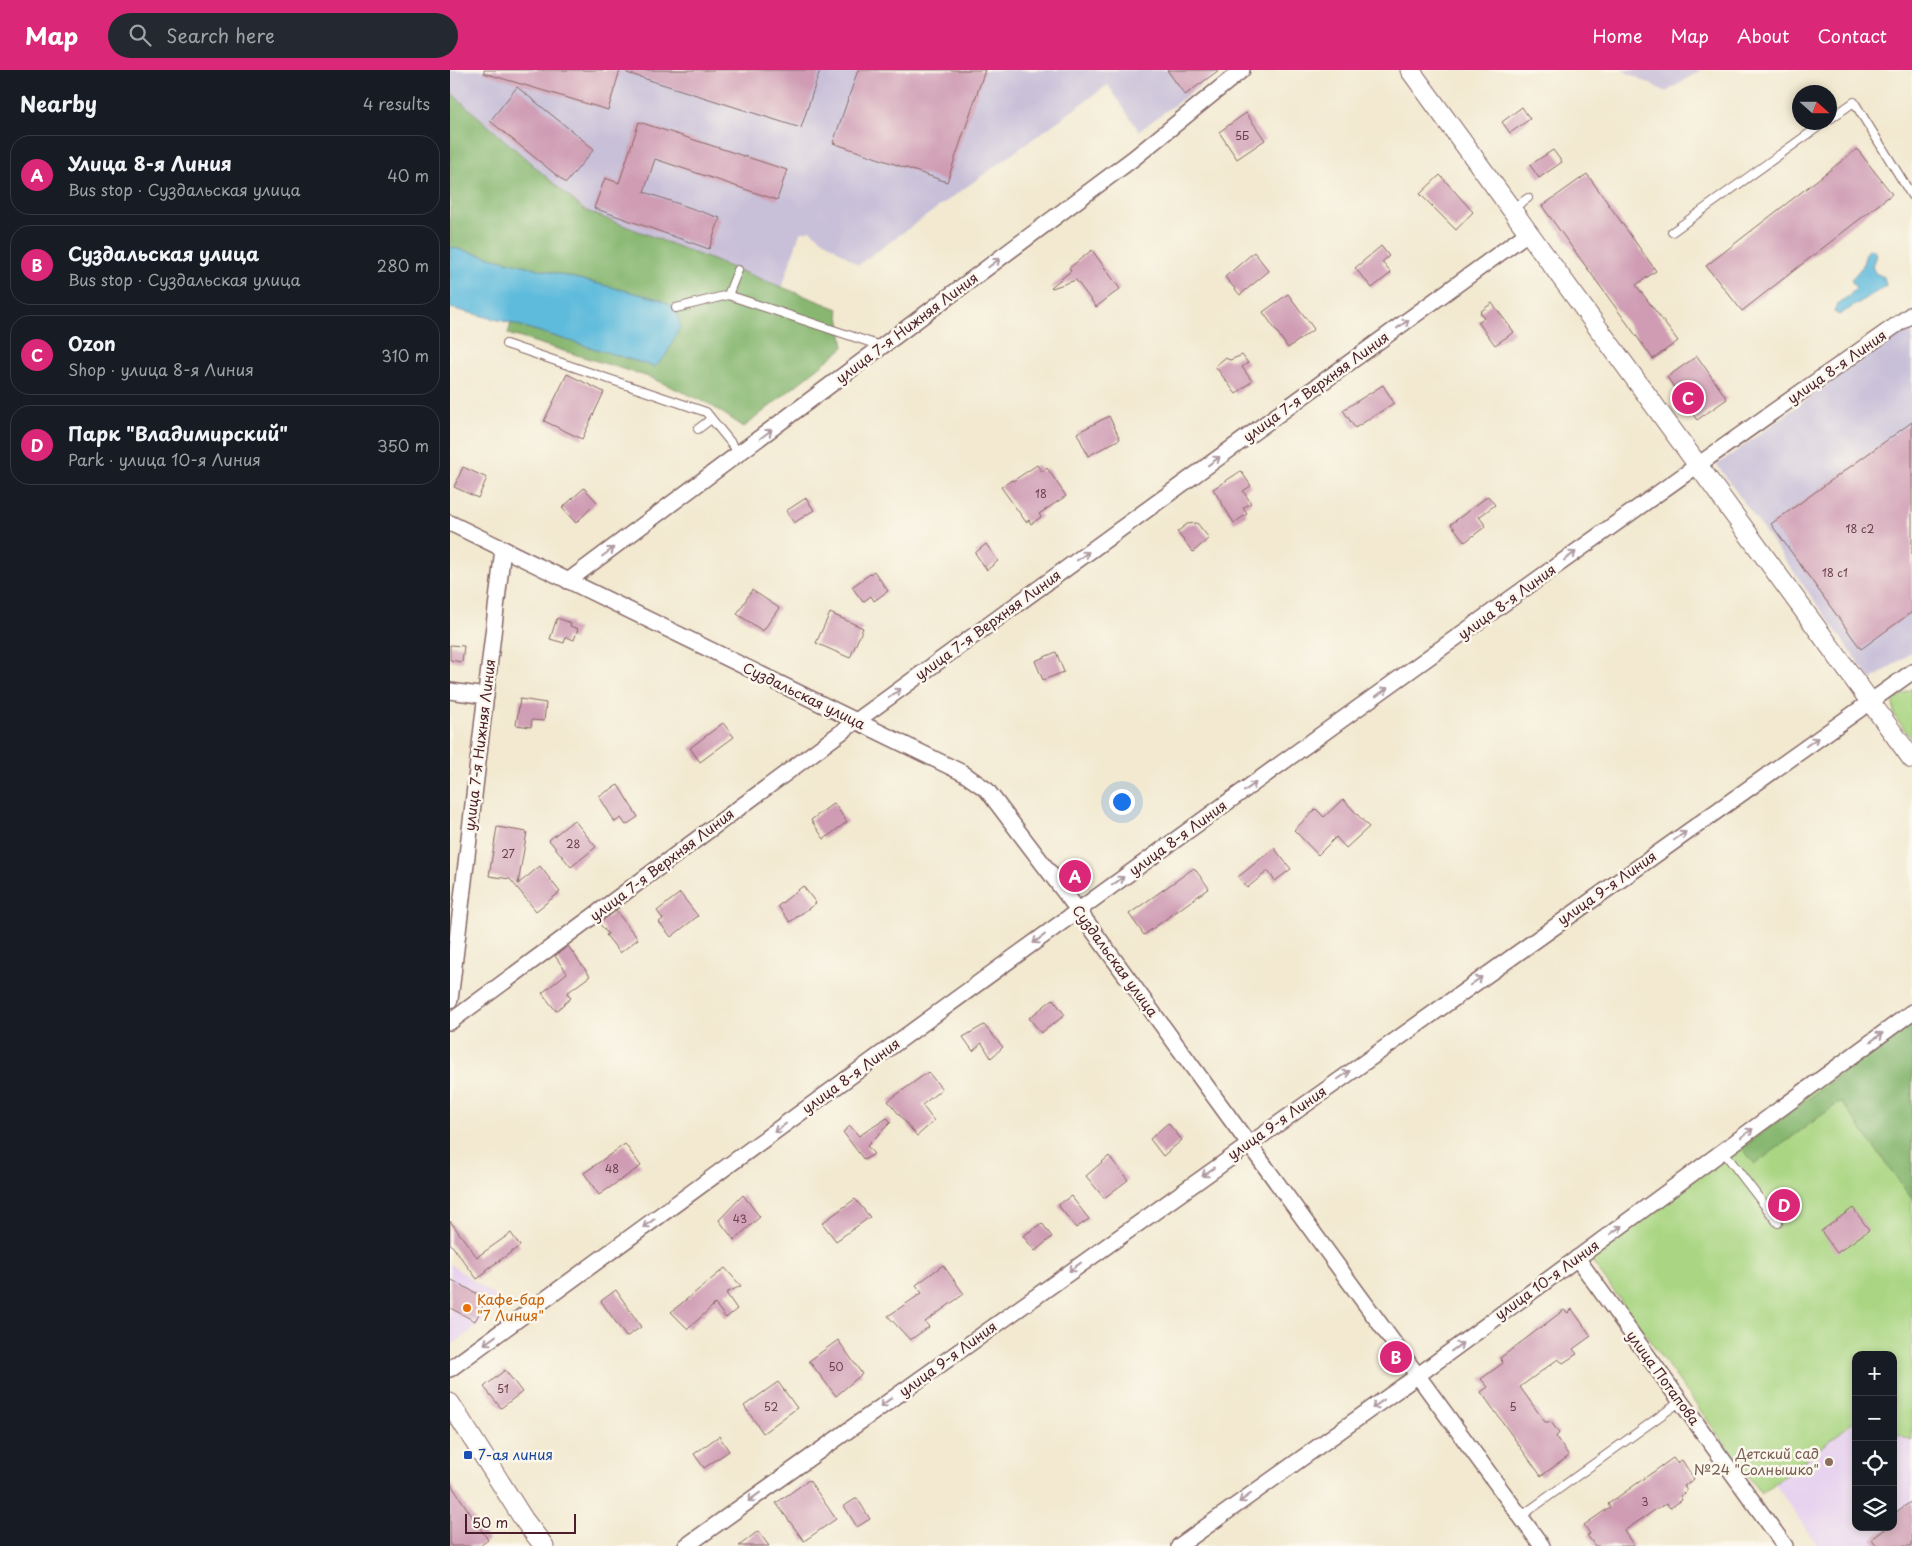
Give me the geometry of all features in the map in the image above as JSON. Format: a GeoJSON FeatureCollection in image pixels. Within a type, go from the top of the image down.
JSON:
{"type":"FeatureCollection","features":[{"type":"Feature","properties":{"kind":"street","name":"улица 7-я Нижняя Линия"},"geometry":{"type":"LineString","coordinates":[[568,581],[1140,154],[1242,70]]}},
{"type":"Feature","properties":{"kind":"street"},"geometry":{"type":"LineString","coordinates":[[1410,70],[1912,759]]}},
{"type":"Feature","properties":{"kind":"street","name":"улица 7-я Верхняя Линия"},"geometry":{"type":"LineString","coordinates":[[450,1022],[856,722],[1529,232]]}},
{"type":"Feature","properties":{"kind":"street","name":"улица 8-я Линия"},"geometry":{"type":"LineString","coordinates":[[451,1365],[1078,910],[1698,465],[1912,314]]}},
{"type":"Feature","properties":{"kind":"street","name":"Суздальская улица"},"geometry":{"type":"LineString","coordinates":[[450,523],[963,773],[987,790],[1078,910],[1542,1546]]}},
{"type":"Feature","properties":{"kind":"street","name":"улица 7-я Нижняя Линия"},"geometry":{"type":"LineString","coordinates":[[450,1000],[503,549]]}},
{"type":"Feature","properties":{"kind":"street","name":"улица 9-я Линия"},"geometry":{"type":"LineString","coordinates":[[686,1546],[1247,1144],[1912,672]]}},
{"type":"Feature","properties":{"kind":"street"},"geometry":{"type":"LineString","coordinates":[[450,691],[486,696]]}},
{"type":"Feature","properties":{"kind":"street","name":"улица 10-я Линия"},"geometry":{"type":"LineString","coordinates":[[1179,1546],[1417,1376],[1912,1012]]}},
{"type":"Feature","properties":{"kind":"street","name":"улица Потапова"},"geometry":{"type":"LineString","coordinates":[[1577,1258],[1785,1546]]}},
{"type":"Feature","properties":{"kind":"street"},"geometry":{"type":"LineString","coordinates":[[450,1403],[524,1520],[544,1546]]}},
{"type":"Feature","properties":{"kind":"lane"},"geometry":{"type":"LineString","coordinates":[[1837,114],[1854,102],[1912,196]]}},
{"type":"Feature","properties":{"kind":"lane"},"geometry":{"type":"LineString","coordinates":[[1672,232],[1814,130]]}},
{"type":"Feature","properties":{"kind":"lane"},"geometry":{"type":"LineString","coordinates":[[1512,209],[1528,198]]}},
{"type":"Feature","properties":{"kind":"lane"},"geometry":{"type":"LineString","coordinates":[[728,295],[738,270]]}},
{"type":"Feature","properties":{"kind":"lane"},"geometry":{"type":"LineString","coordinates":[[676,308],[728,295],[883,347]]}},
{"type":"Feature","properties":{"kind":"lane"},"geometry":{"type":"LineString","coordinates":[[506,344],[706,412],[740,454]]}},
{"type":"Feature","properties":{"kind":"lane"},"geometry":{"type":"LineString","coordinates":[[698,429],[711,419]]}},
{"type":"Feature","properties":{"kind":"lane"},"geometry":{"type":"LineString","coordinates":[[1723,1151],[1778,1223]]}},
{"type":"Feature","properties":{"kind":"lane"},"geometry":{"type":"LineString","coordinates":[[1520,1517],[1680,1401]]}},
{"type":"Feature","properties":{"kind":"shaded area"},"geometry":{"type":"Polygon","coordinates":[[[450,70],[1221,70],[1139,131],[1108,85],[858,265],[810,230],[800,233],[782,287],[584,210],[450,92],[450,70]]]}},
{"type":"Feature","properties":{"kind":"shaded area"},"geometry":{"type":"Polygon","coordinates":[[[1622,70],[1701,70],[1666,92],[1622,70]]]}},
{"type":"Feature","properties":{"kind":"shaded area"},"geometry":{"type":"Polygon","coordinates":[[[1912,323],[1912,652],[1871,680],[1717,465],[1912,323]]]}},
{"type":"Feature","properties":{"kind":"shaded area"},"geometry":{"type":"Polygon","coordinates":[[[450,1264],[506,1304],[452,1345],[450,1343],[450,1264]]]}},
{"type":"Feature","properties":{"kind":"shaded area","name":"Детский сад №24 \"Солнышко\""},"geometry":{"type":"Polygon","coordinates":[[[1852,1423],[1852,1531],[1897,1531],[1897,1434],[1912,1440],[1912,1546],[1818,1546],[1774,1483],[1852,1423]]]}},
{"type":"Feature","properties":{"kind":"green space"},"geometry":{"type":"Polygon","coordinates":[[[450,92],[584,210],[838,309],[844,347],[744,427],[709,404],[649,377],[508,334],[511,323],[655,366],[676,308],[658,299],[450,247],[450,92]]]}},
{"type":"Feature","properties":{"kind":"green space"},"geometry":{"type":"Polygon","coordinates":[[[1912,688],[1912,740],[1894,715],[1893,701],[1912,688]]]}},
{"type":"Feature","properties":{"kind":"green space"},"geometry":{"type":"Polygon","coordinates":[[[1912,1015],[1912,1441],[1897,1435],[1897,1351],[1852,1351],[1852,1423],[1761,1494],[1589,1257],[1912,1015]]]}},
{"type":"Feature","properties":{"kind":"green space"},"geometry":{"type":"Polygon","coordinates":[[[1912,1022],[1912,1199],[1841,1101],[1755,1164],[1742,1148],[1912,1022]]]}},
{"type":"Feature","properties":{"kind":"water"},"geometry":{"type":"Polygon","coordinates":[[[450,247],[659,299],[676,308],[680,327],[666,355],[655,367],[511,323],[450,308],[450,247]]]}},
{"type":"Feature","properties":{"kind":"water"},"geometry":{"type":"Polygon","coordinates":[[[1869,249],[1874,250],[1876,255],[1872,266],[1875,273],[1884,277],[1886,286],[1839,315],[1834,312],[1838,303],[1849,296],[1856,288],[1851,280],[1862,267],[1869,249]]]}},
{"type":"Feature","properties":{"kind":"building"},"geometry":{"type":"Polygon","coordinates":[[[484,70],[620,70],[608,110],[484,73],[484,70]]]}},
{"type":"Feature","properties":{"kind":"building"},"geometry":{"type":"Polygon","coordinates":[[[627,70],[820,70],[801,128],[627,73],[627,70]]]}},
{"type":"Feature","properties":{"kind":"building"},"geometry":{"type":"Polygon","coordinates":[[[858,70],[985,70],[947,182],[833,143],[858,70]]]}},
{"type":"Feature","properties":{"kind":"building"},"geometry":{"type":"Polygon","coordinates":[[[1167,70],[1219,70],[1185,95],[1167,70]]]}},
{"type":"Feature","properties":{"kind":"building"},"geometry":{"type":"Polygon","coordinates":[[[517,87],[594,149],[566,183],[490,121],[517,87]]]}},
{"type":"Feature","properties":{"kind":"building"},"geometry":{"type":"Polygon","coordinates":[[[1522,107],[1530,119],[1510,133],[1502,122],[1522,107]]]}},
{"type":"Feature","properties":{"kind":"building"},"geometry":{"type":"Polygon","coordinates":[[[1246,113],[1265,140],[1237,159],[1219,132],[1246,113]]]}},
{"type":"Feature","properties":{"kind":"building"},"geometry":{"type":"Polygon","coordinates":[[[639,122],[787,170],[777,200],[655,159],[644,192],[720,218],[709,249],[594,208],[605,178],[619,183],[639,122]]]}},
{"type":"Feature","properties":{"kind":"building"},"geometry":{"type":"Polygon","coordinates":[[[1857,149],[1892,194],[1742,311],[1706,266],[1857,149]]]}},
{"type":"Feature","properties":{"kind":"building"},"geometry":{"type":"Polygon","coordinates":[[[1553,150],[1562,162],[1539,178],[1530,165],[1553,150]]]}},
{"type":"Feature","properties":{"kind":"building"},"geometry":{"type":"Polygon","coordinates":[[[1587,174],[1656,271],[1636,285],[1678,341],[1653,359],[1542,206],[1587,174]]]}},
{"type":"Feature","properties":{"kind":"building"},"geometry":{"type":"Polygon","coordinates":[[[1440,175],[1473,212],[1456,230],[1420,194],[1440,175]]]}},
{"type":"Feature","properties":{"kind":"building"},"geometry":{"type":"Polygon","coordinates":[[[1381,246],[1389,256],[1382,262],[1391,273],[1372,288],[1355,268],[1381,246]]]}},
{"type":"Feature","properties":{"kind":"building"},"geometry":{"type":"Polygon","coordinates":[[[1092,250],[1120,289],[1096,307],[1076,280],[1051,287],[1071,271],[1069,268],[1092,250]]]}},
{"type":"Feature","properties":{"kind":"building"},"geometry":{"type":"Polygon","coordinates":[[[1254,252],[1269,271],[1240,295],[1225,277],[1254,252]]]}},
{"type":"Feature","properties":{"kind":"building"},"geometry":{"type":"Polygon","coordinates":[[[1288,294],[1314,329],[1288,348],[1263,312],[1288,294]]]}},
{"type":"Feature","properties":{"kind":"building"},"geometry":{"type":"Polygon","coordinates":[[[1492,303],[1514,332],[1495,345],[1478,322],[1484,318],[1480,312],[1492,303]]]}},
{"type":"Feature","properties":{"kind":"building"},"geometry":{"type":"Polygon","coordinates":[[[1242,355],[1248,363],[1242,367],[1252,381],[1236,394],[1215,366],[1225,358],[1230,360],[1242,355]]]}},
{"type":"Feature","properties":{"kind":"building"},"geometry":{"type":"Polygon","coordinates":[[[1697,356],[1727,399],[1697,420],[1667,377],[1697,356]]]}},
{"type":"Feature","properties":{"kind":"building"},"geometry":{"type":"Polygon","coordinates":[[[567,374],[604,392],[582,439],[544,421],[567,374]]]}},
{"type":"Feature","properties":{"kind":"building"},"geometry":{"type":"Polygon","coordinates":[[[1383,385],[1394,403],[1355,428],[1343,410],[1383,385]]]}},
{"type":"Feature","properties":{"kind":"building"},"geometry":{"type":"Polygon","coordinates":[[[1109,416],[1120,439],[1088,456],[1077,433],[1109,416]]]}},
{"type":"Feature","properties":{"kind":"building"},"geometry":{"type":"Polygon","coordinates":[[[1912,422],[1912,612],[1861,649],[1771,524],[1912,422]]]}},
{"type":"Feature","properties":{"kind":"building"},"geometry":{"type":"Polygon","coordinates":[[[1037,465],[1042,472],[1047,468],[1066,496],[1039,514],[1041,517],[1031,524],[1029,520],[1026,522],[1001,487],[1037,465]]]}},
{"type":"Feature","properties":{"kind":"building"},"geometry":{"type":"Polygon","coordinates":[[[463,467],[487,478],[478,498],[454,487],[463,467]]]}},
{"type":"Feature","properties":{"kind":"building"},"geometry":{"type":"Polygon","coordinates":[[[1241,471],[1251,486],[1243,491],[1251,503],[1243,508],[1247,514],[1234,523],[1213,489],[1241,471]]]}},
{"type":"Feature","properties":{"kind":"building"},"geometry":{"type":"Polygon","coordinates":[[[584,488],[597,502],[576,523],[562,508],[584,488]]]}},
{"type":"Feature","properties":{"kind":"building"},"geometry":{"type":"Polygon","coordinates":[[[1488,496],[1495,505],[1479,517],[1486,526],[1465,542],[1451,524],[1488,496]]]}},
{"type":"Feature","properties":{"kind":"building"},"geometry":{"type":"Polygon","coordinates":[[[806,498],[814,510],[794,523],[786,511],[806,498]]]}},
{"type":"Feature","properties":{"kind":"building"},"geometry":{"type":"Polygon","coordinates":[[[1197,523],[1209,538],[1193,552],[1177,532],[1187,524],[1197,523]]]}},
{"type":"Feature","properties":{"kind":"building"},"geometry":{"type":"Polygon","coordinates":[[[986,544],[998,561],[987,570],[975,553],[986,544]]]}},
{"type":"Feature","properties":{"kind":"building"},"geometry":{"type":"Polygon","coordinates":[[[874,571],[888,591],[874,601],[871,596],[863,602],[852,587],[874,571]]]}},
{"type":"Feature","properties":{"kind":"building"},"geometry":{"type":"Polygon","coordinates":[[[752,590],[779,608],[763,631],[737,614],[752,590]]]}},
{"type":"Feature","properties":{"kind":"building"},"geometry":{"type":"Polygon","coordinates":[[[830,613],[863,628],[850,658],[816,643],[830,613]]]}},
{"type":"Feature","properties":{"kind":"building"},"geometry":{"type":"Polygon","coordinates":[[[557,618],[571,623],[570,626],[578,629],[574,640],[566,637],[564,643],[550,639],[557,618]]]}},
{"type":"Feature","properties":{"kind":"building"},"geometry":{"type":"Polygon","coordinates":[[[450,645],[464,646],[462,662],[450,660],[450,645]]]}},
{"type":"Feature","properties":{"kind":"building"},"geometry":{"type":"Polygon","coordinates":[[[1056,652],[1064,672],[1043,680],[1035,661],[1056,652]]]}},
{"type":"Feature","properties":{"kind":"building"},"geometry":{"type":"Polygon","coordinates":[[[520,699],[546,703],[544,721],[532,720],[531,727],[516,725],[520,699]]]}},
{"type":"Feature","properties":{"kind":"building"},"geometry":{"type":"Polygon","coordinates":[[[723,723],[734,737],[700,762],[690,748],[723,723]]]}},
{"type":"Feature","properties":{"kind":"building"},"geometry":{"type":"Polygon","coordinates":[[[618,785],[638,817],[626,825],[621,818],[615,822],[599,796],[618,785]]]}},
{"type":"Feature","properties":{"kind":"building"},"geometry":{"type":"Polygon","coordinates":[[[1343,799],[1369,827],[1346,848],[1336,837],[1318,855],[1294,830],[1316,809],[1324,817],[1343,799]]]}},
{"type":"Feature","properties":{"kind":"building"},"geometry":{"type":"Polygon","coordinates":[[[834,803],[847,822],[824,839],[811,820],[834,803]]]}},
{"type":"Feature","properties":{"kind":"building"},"geometry":{"type":"Polygon","coordinates":[[[574,820],[596,847],[571,867],[549,840],[574,820]]]}},
{"type":"Feature","properties":{"kind":"building"},"geometry":{"type":"Polygon","coordinates":[[[497,827],[527,832],[518,884],[540,866],[560,892],[536,911],[510,879],[489,876],[497,827]]]}},
{"type":"Feature","properties":{"kind":"building"},"geometry":{"type":"Polygon","coordinates":[[[1274,848],[1291,869],[1275,881],[1268,871],[1247,888],[1238,877],[1274,848]]]}},
{"type":"Feature","properties":{"kind":"building"},"geometry":{"type":"Polygon","coordinates":[[[1194,868],[1209,888],[1144,935],[1129,914],[1194,868]]]}},
{"type":"Feature","properties":{"kind":"building"},"geometry":{"type":"Polygon","coordinates":[[[803,886],[816,903],[790,922],[778,906],[803,886]]]}},
{"type":"Feature","properties":{"kind":"building"},"geometry":{"type":"Polygon","coordinates":[[[680,893],[698,916],[671,937],[659,922],[663,919],[657,911],[680,893]]]}},
{"type":"Feature","properties":{"kind":"building"},"geometry":{"type":"Polygon","coordinates":[[[616,911],[638,939],[620,953],[599,923],[616,911]]]}},
{"type":"Feature","properties":{"kind":"building"},"geometry":{"type":"Polygon","coordinates":[[[568,946],[590,976],[567,993],[571,998],[556,1011],[542,993],[567,973],[555,956],[568,946]]]}},
{"type":"Feature","properties":{"kind":"building"},"geometry":{"type":"Polygon","coordinates":[[[1053,999],[1065,1015],[1041,1033],[1029,1018],[1053,999]]]}},
{"type":"Feature","properties":{"kind":"building"},"geometry":{"type":"Polygon","coordinates":[[[984,1025],[1003,1047],[991,1058],[982,1043],[973,1051],[963,1037],[984,1025]]]}},
{"type":"Feature","properties":{"kind":"building"},"geometry":{"type":"Polygon","coordinates":[[[928,1072],[942,1089],[922,1105],[934,1121],[917,1136],[888,1101],[928,1072]]]}},
{"type":"Feature","properties":{"kind":"building"},"geometry":{"type":"Polygon","coordinates":[[[887,1118],[891,1122],[867,1146],[874,1154],[864,1160],[843,1132],[850,1126],[859,1136],[887,1118]]]}},
{"type":"Feature","properties":{"kind":"building"},"geometry":{"type":"Polygon","coordinates":[[[1168,1123],[1182,1140],[1163,1156],[1150,1139],[1168,1123]]]}},
{"type":"Feature","properties":{"kind":"building"},"geometry":{"type":"Polygon","coordinates":[[[625,1144],[641,1166],[599,1195],[584,1173],[625,1144]]]}},
{"type":"Feature","properties":{"kind":"building"},"geometry":{"type":"Polygon","coordinates":[[[1109,1156],[1128,1180],[1104,1198],[1086,1176],[1109,1156]]]}},
{"type":"Feature","properties":{"kind":"building"},"geometry":{"type":"Polygon","coordinates":[[[743,1195],[760,1217],[734,1240],[719,1220],[743,1195]]]}},
{"type":"Feature","properties":{"kind":"building"},"geometry":{"type":"Polygon","coordinates":[[[1071,1196],[1089,1219],[1076,1228],[1058,1205],[1071,1196]]]}},
{"type":"Feature","properties":{"kind":"building"},"geometry":{"type":"Polygon","coordinates":[[[855,1199],[870,1217],[836,1241],[822,1223],[855,1199]]]}},
{"type":"Feature","properties":{"kind":"building"},"geometry":{"type":"Polygon","coordinates":[[[1853,1208],[1869,1230],[1837,1253],[1821,1231],[1853,1208]]]}},
{"type":"Feature","properties":{"kind":"building"},"geometry":{"type":"Polygon","coordinates":[[[450,1221],[477,1257],[511,1233],[520,1246],[486,1270],[487,1272],[477,1279],[450,1243],[450,1221]]]}},
{"type":"Feature","properties":{"kind":"building"},"geometry":{"type":"Polygon","coordinates":[[[1042,1223],[1052,1237],[1035,1251],[1023,1236],[1042,1223]]]}},
{"type":"Feature","properties":{"kind":"building"},"geometry":{"type":"Polygon","coordinates":[[[943,1265],[964,1294],[925,1322],[929,1327],[910,1340],[888,1316],[922,1293],[916,1285],[943,1265]]]}},
{"type":"Feature","properties":{"kind":"building"},"geometry":{"type":"Polygon","coordinates":[[[725,1268],[741,1286],[726,1293],[737,1309],[726,1318],[715,1304],[688,1329],[671,1312],[725,1268]]]}},
{"type":"Feature","properties":{"kind":"building"},"geometry":{"type":"Polygon","coordinates":[[[450,1279],[487,1299],[475,1321],[450,1308],[450,1279]]]}},
{"type":"Feature","properties":{"kind":"building"},"geometry":{"type":"Polygon","coordinates":[[[616,1290],[641,1327],[626,1337],[601,1301],[616,1290]]]}},
{"type":"Feature","properties":{"kind":"building"},"geometry":{"type":"Polygon","coordinates":[[[1572,1309],[1591,1336],[1573,1349],[1577,1354],[1563,1363],[1558,1359],[1520,1387],[1545,1422],[1551,1422],[1559,1433],[1556,1437],[1569,1456],[1541,1476],[1481,1392],[1488,1387],[1481,1379],[1503,1363],[1500,1358],[1564,1310],[1568,1313],[1572,1309]]]}},
{"type":"Feature","properties":{"kind":"building"},"geometry":{"type":"Polygon","coordinates":[[[838,1340],[862,1374],[836,1396],[809,1361],[838,1340]]]}},
{"type":"Feature","properties":{"kind":"building"},"geometry":{"type":"Polygon","coordinates":[[[505,1370],[522,1392],[501,1408],[484,1387],[505,1370]]]}},
{"type":"Feature","properties":{"kind":"building"},"geometry":{"type":"Polygon","coordinates":[[[778,1382],[797,1408],[763,1433],[744,1406],[778,1382]]]}},
{"type":"Feature","properties":{"kind":"building"},"geometry":{"type":"Polygon","coordinates":[[[719,1436],[729,1451],[704,1468],[694,1454],[719,1436]]]}},
{"type":"Feature","properties":{"kind":"building"},"geometry":{"type":"Polygon","coordinates":[[[1673,1458],[1677,1463],[1682,1460],[1694,1479],[1684,1486],[1687,1491],[1680,1496],[1682,1500],[1670,1508],[1667,1504],[1658,1508],[1624,1531],[1634,1546],[1595,1546],[1587,1535],[1590,1534],[1584,1525],[1610,1507],[1608,1504],[1673,1458]]]}},
{"type":"Feature","properties":{"kind":"building"},"geometry":{"type":"Polygon","coordinates":[[[809,1480],[836,1519],[804,1541],[776,1503],[809,1480]]]}},
{"type":"Feature","properties":{"kind":"building"},"geometry":{"type":"Polygon","coordinates":[[[450,1483],[488,1540],[480,1546],[450,1546],[450,1483]]]}},
{"type":"Feature","properties":{"kind":"building"},"geometry":{"type":"Polygon","coordinates":[[[857,1498],[870,1519],[857,1527],[844,1506],[857,1498]]]}},
{"type":"Feature","properties":{"kind":"building"},"geometry":{"type":"Polygon","coordinates":[[[1912,1501],[1912,1546],[1877,1546],[1872,1539],[1883,1531],[1897,1531],[1897,1511],[1912,1501]]]}},
{"type":"Feature","properties":{"kind":"building"},"geometry":{"type":"Polygon","coordinates":[[[758,1531],[769,1546],[739,1546],[758,1531]]]}},
{"type":"Feature","properties":{"kind":"place","name":"Ozon"},"geometry":{"type":"Point","coordinates":[1688,398]}},
{"type":"Feature","properties":{"kind":"place","name":"Улица 8-я Линия"},"geometry":{"type":"Point","coordinates":[1075,876]}},
{"type":"Feature","properties":{"kind":"place","name":"Парк \"Владимирский\""},"geometry":{"type":"Point","coordinates":[1784,1205]}},
{"type":"Feature","properties":{"kind":"place","name":"Кафе-бар \"7 Линия\""},"geometry":{"type":"Point","coordinates":[467,1308]}},
{"type":"Feature","properties":{"kind":"place","name":"Суздальская улица"},"geometry":{"type":"Point","coordinates":[1396,1357]}},
{"type":"Feature","properties":{"kind":"place","name":"7-ая линия"},"geometry":{"type":"Point","coordinates":[468,1455]}},
{"type":"Feature","properties":{"kind":"place","name":"Детский сад №24 \"Солнышко\""},"geometry":{"type":"Point","coordinates":[1829,1462]}}]}
